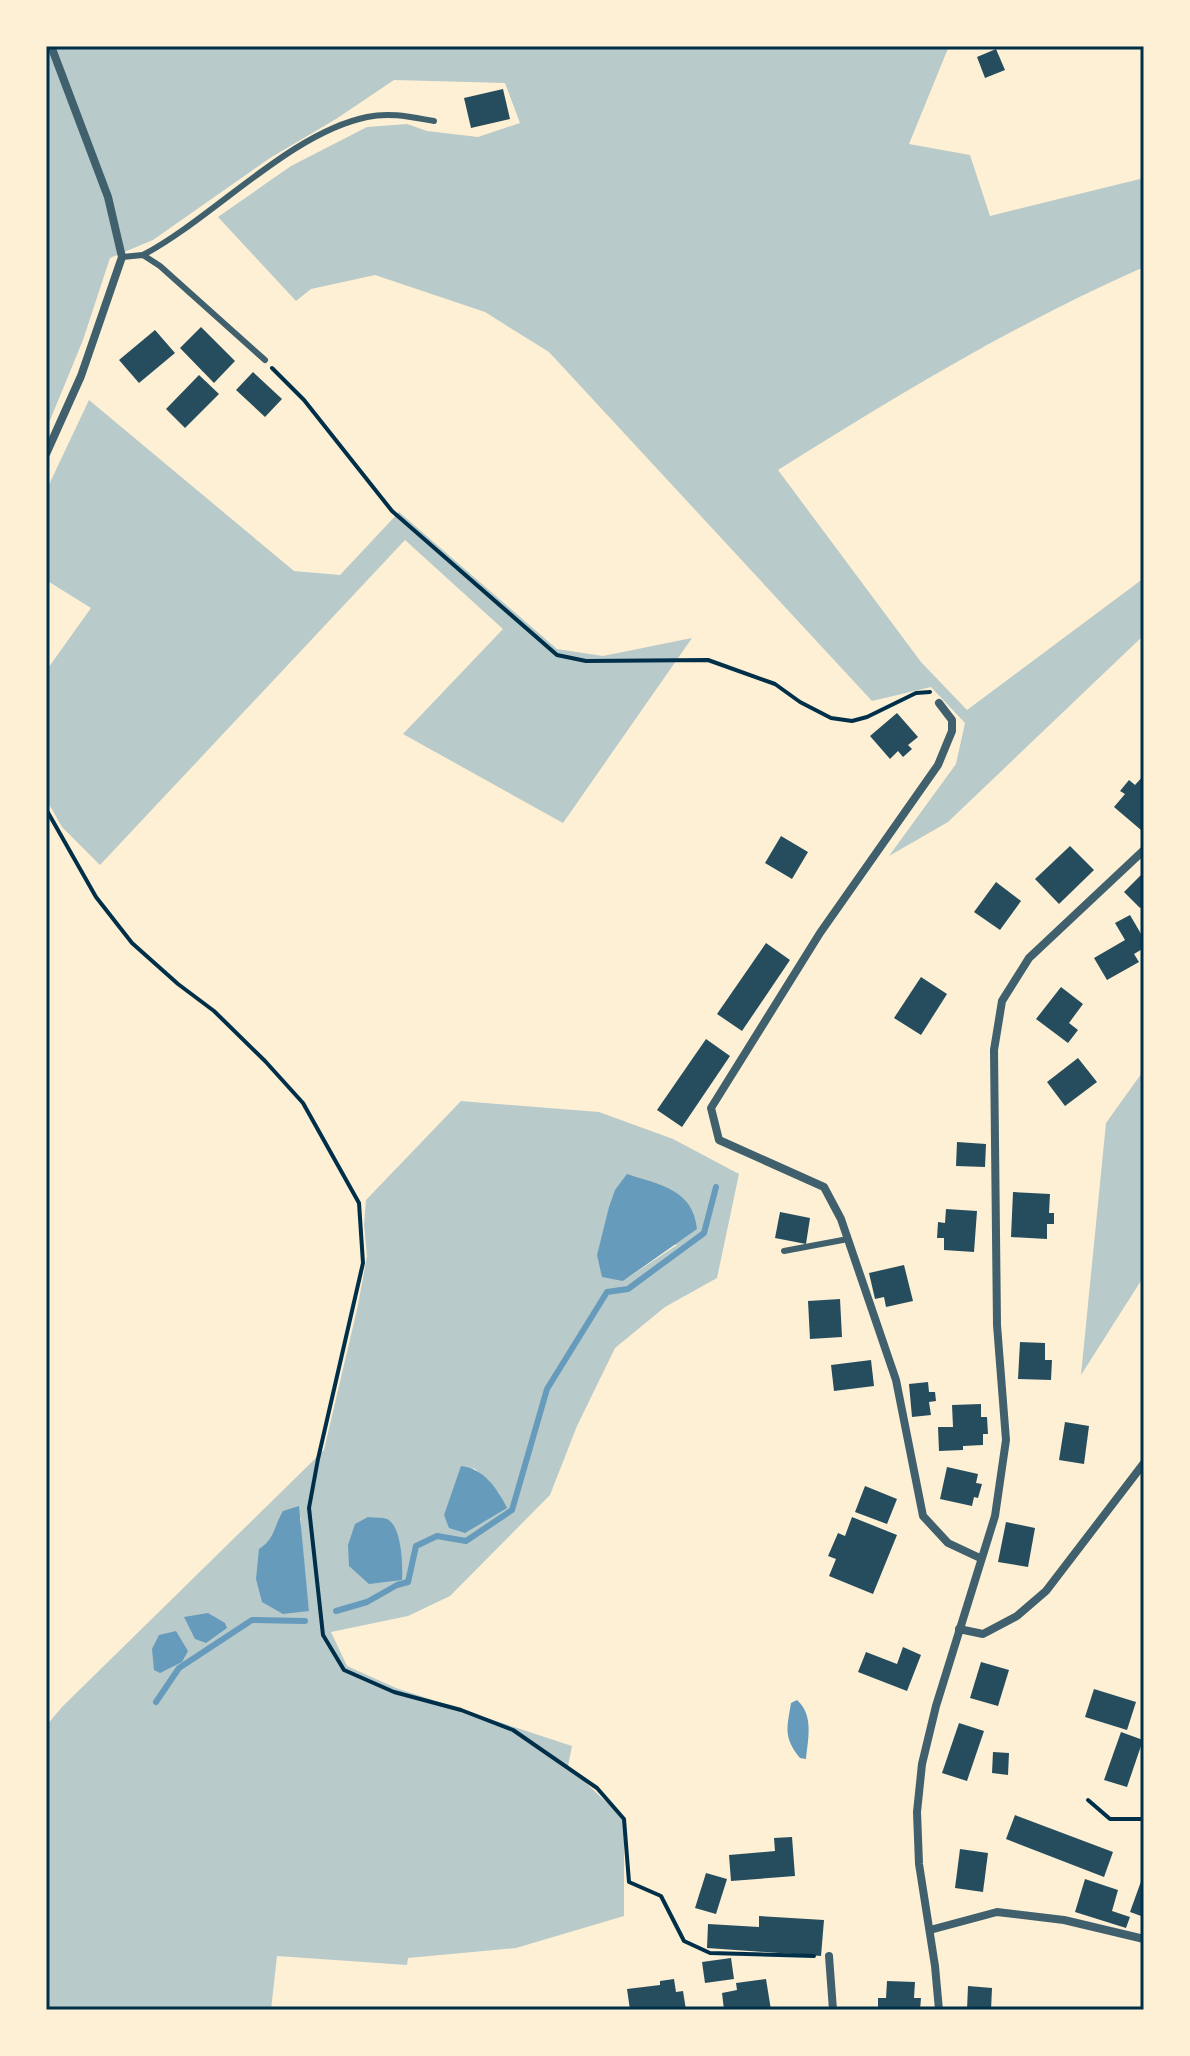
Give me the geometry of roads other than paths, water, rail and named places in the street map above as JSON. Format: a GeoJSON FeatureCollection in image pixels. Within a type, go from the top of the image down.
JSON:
{"type":"FeatureCollection","features":[{"type":"Feature","properties":{"kind":"street"},"geometry":{"type":"LineString","coordinates":[[46,454],[81,376],[122,257],[108,197],[51,46]]}},
{"type":"Feature","properties":{"kind":"street"},"geometry":{"type":"LineString","coordinates":[[939,703],[952,720],[952,731],[938,765],[820,933],[711,1108],[719,1140],[824,1187],[848,1239],[896,1380],[923,1516],[948,1543],[980,1558]]}},
{"type":"Feature","properties":{"kind":"street"},"geometry":{"type":"LineString","coordinates":[[939,2010],[919,1864],[917,1812],[922,1764],[959,1629],[995,1516],[1006,1440],[997,1325],[994,1050],[1002,1001],[1029,958],[1144,850]]}},
{"type":"Feature","properties":{"kind":"street"},"geometry":{"type":"LineString","coordinates":[[959,1629],[983,1634],[1017,1616],[1046,1591],[1144,1463]]}},
{"type":"Feature","properties":{"kind":"street"},"geometry":{"type":"LineString","coordinates":[[930,1930],[997,1912],[1075,1923],[1144,1939]]}},
{"type":"Feature","properties":{"kind":"street"},"geometry":{"type":"LineString","coordinates":[[829,1956],[833,2010]]}},
{"type":"Feature","properties":{"kind":"lane"},"geometry":{"type":"LineString","coordinates":[[122,257],[143,255],[167,242],[292,152],[330,131],[366,117],[395,114],[434,121]]}},
{"type":"Feature","properties":{"kind":"lane"},"geometry":{"type":"LineString","coordinates":[[143,255],[160,266],[265,360]]}},
{"type":"Feature","properties":{"kind":"lane"},"geometry":{"type":"LineString","coordinates":[[784,1251],[848,1239]]}},
{"type":"Feature","properties":{"kind":"water"},"geometry":{"type":"Polygon","coordinates":[[[627,1174],[663,1186],[682,1197],[689,1205],[697,1229],[623,1281],[602,1277],[597,1255],[615,1190],[627,1174]]]}},
{"type":"Feature","properties":{"kind":"water"},"geometry":{"type":"Polygon","coordinates":[[[461,1466],[476,1471],[489,1481],[507,1508],[465,1533],[449,1528],[444,1515],[461,1466]]]}},
{"type":"Feature","properties":{"kind":"water"},"geometry":{"type":"Polygon","coordinates":[[[299,1506],[309,1611],[283,1614],[262,1602],[256,1579],[259,1549],[271,1537],[283,1511],[299,1506]]]}},
{"type":"Feature","properties":{"kind":"water"},"geometry":{"type":"Polygon","coordinates":[[[368,1517],[387,1519],[396,1530],[402,1580],[369,1584],[349,1566],[348,1545],[355,1524],[368,1517]]]}},
{"type":"Feature","properties":{"kind":"water"},"geometry":{"type":"Polygon","coordinates":[[[208,1613],[225,1623],[227,1628],[206,1643],[195,1639],[184,1617],[208,1613]]]}},
{"type":"Feature","properties":{"kind":"water"},"geometry":{"type":"Polygon","coordinates":[[[176,1631],[188,1651],[182,1662],[160,1673],[154,1670],[152,1649],[159,1635],[176,1631]]]}},
{"type":"Feature","properties":{"kind":"water"},"geometry":{"type":"Polygon","coordinates":[[[797,1700],[808,1720],[806,1759],[800,1758],[795,1751],[788,1732],[791,1703],[797,1700]]]}},
{"type":"Feature","properties":{"kind":"waterway"},"geometry":{"type":"LineString","coordinates":[[336,1611],[367,1602],[408,1582],[416,1546],[437,1536],[466,1541],[512,1510],[547,1389],[607,1292],[628,1289],[704,1233],[716,1187]]}},
{"type":"Feature","properties":{"kind":"waterway"},"geometry":{"type":"LineString","coordinates":[[156,1702],[179,1668],[252,1620],[305,1621]]}}]}
